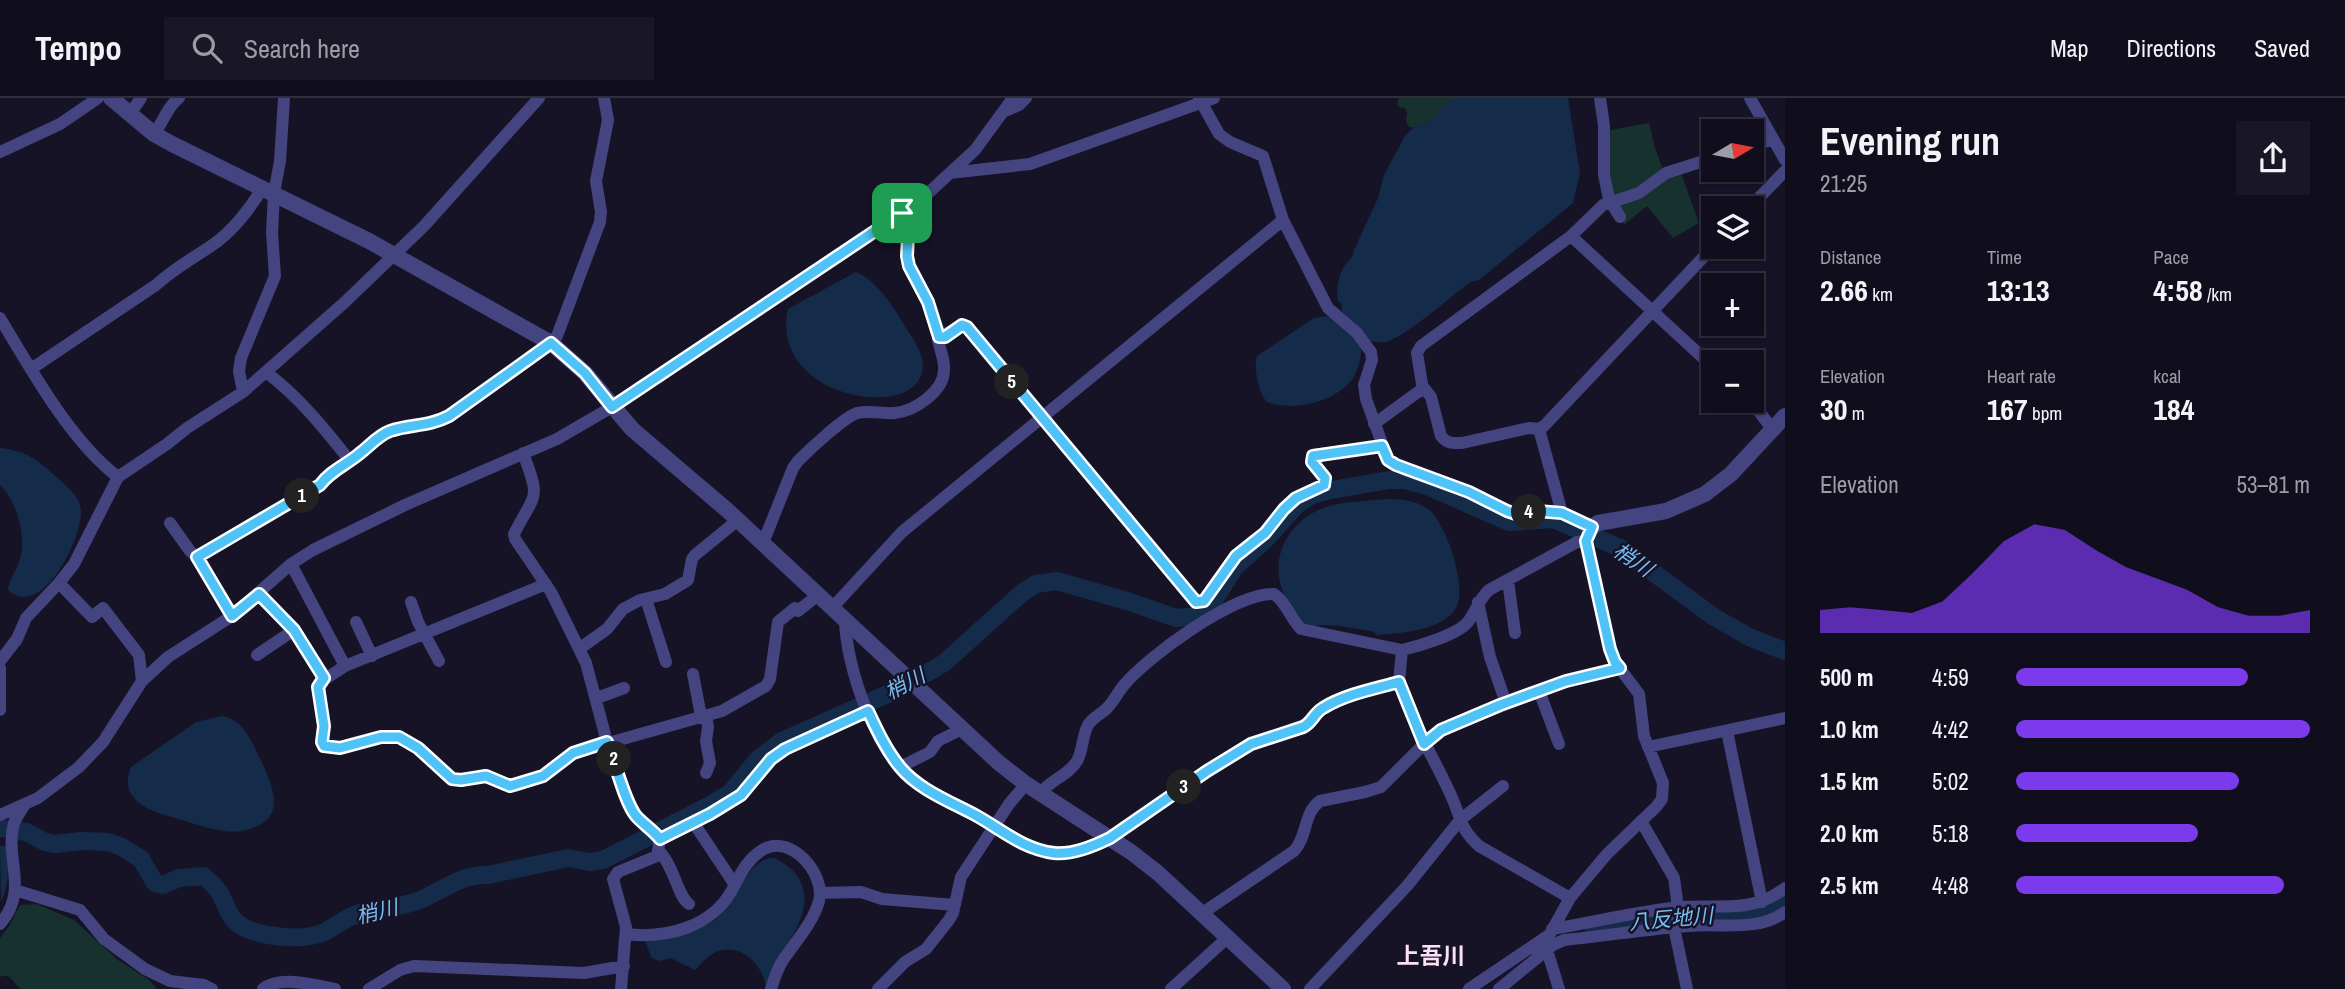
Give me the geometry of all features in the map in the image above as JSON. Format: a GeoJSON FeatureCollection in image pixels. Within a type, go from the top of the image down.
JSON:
{"type":"FeatureCollection","features":[{"type":"Feature","properties":{"kind":"street"},"geometry":{"type":"LineString","coordinates":[[0,152],[60,124],[98,98]]}},
{"type":"Feature","properties":{"kind":"street"},"geometry":{"type":"LineString","coordinates":[[110,98],[154,134],[396,255],[551,343],[585,373],[632,429],[764,543],[962,729],[1026,784],[1110,838],[1158,873],[1226,939],[1283,989]]}},
{"type":"Feature","properties":{"kind":"street"},"geometry":{"type":"LineString","coordinates":[[130,114],[141,98]]}},
{"type":"Feature","properties":{"kind":"street"},"geometry":{"type":"LineString","coordinates":[[154,134],[164,121],[171,104],[179,98]]}},
{"type":"Feature","properties":{"kind":"street"},"geometry":{"type":"LineString","coordinates":[[243,392],[239,371],[241,358],[275,276],[269,190],[280,161],[284,98]]}},
{"type":"Feature","properties":{"kind":"street"},"geometry":{"type":"LineString","coordinates":[[0,661],[12,647],[26,618],[74,564],[118,477],[243,392],[396,255],[539,98]]}},
{"type":"Feature","properties":{"kind":"street"},"geometry":{"type":"LineString","coordinates":[[197,557],[320,485],[326,477],[381,435],[449,416],[551,343],[562,329],[600,222],[596,181],[608,120],[604,98]]}},
{"type":"Feature","properties":{"kind":"street"},"geometry":{"type":"LineString","coordinates":[[0,815],[26,804],[66,779],[93,755],[142,681],[168,657],[232,616],[291,564],[356,528],[556,439],[612,407],[926,196],[975,150],[1013,98]]}},
{"type":"Feature","properties":{"kind":"street"},"geometry":{"type":"LineString","coordinates":[[1004,111],[1019,105],[1026,98]]}},
{"type":"Feature","properties":{"kind":"street"},"geometry":{"type":"LineString","coordinates":[[950,173],[1014,167],[1038,161],[1200,100],[1214,98]]}},
{"type":"Feature","properties":{"kind":"street"},"geometry":{"type":"LineString","coordinates":[[1600,98],[1604,126],[1604,175],[1611,202],[1620,217]]}},
{"type":"Feature","properties":{"kind":"street"},"geometry":{"type":"LineString","coordinates":[[1750,98],[1785,160]]}},
{"type":"Feature","properties":{"kind":"street"},"geometry":{"type":"LineString","coordinates":[[1200,100],[1219,134],[1230,142],[1263,156],[1283,220],[1328,308],[1357,332],[1371,352],[1372,360],[1364,385],[1366,399],[1388,460],[1516,514],[1538,511],[1562,513],[1589,532],[1610,649],[1615,662],[1639,694],[1643,728],[1664,790],[1656,807],[1607,854],[1570,898],[1536,959]]}},
{"type":"Feature","properties":{"kind":"street"},"geometry":{"type":"LineString","coordinates":[[1764,142],[1773,139]]}},
{"type":"Feature","properties":{"kind":"street"},"geometry":{"type":"LineString","coordinates":[[1423,390],[1417,353],[1421,345],[1571,236],[1603,205],[1639,193],[1665,173],[1701,162]]}},
{"type":"Feature","properties":{"kind":"street"},"geometry":{"type":"LineString","coordinates":[[1761,196],[1785,171]]}},
{"type":"Feature","properties":{"kind":"street"},"geometry":{"type":"LineString","coordinates":[[30,369],[156,285],[172,270],[212,246],[269,190]]}},
{"type":"Feature","properties":{"kind":"street"},"geometry":{"type":"LineString","coordinates":[[764,543],[793,468],[806,452],[850,416],[864,412],[901,412],[919,403],[943,381],[939,337],[928,302],[909,266],[908,236],[902,213]]}},
{"type":"Feature","properties":{"kind":"street"},"geometry":{"type":"LineString","coordinates":[[832,608],[902,532],[1283,220]]}},
{"type":"Feature","properties":{"kind":"street"},"geometry":{"type":"LineString","coordinates":[[1571,236],[1701,356]]}},
{"type":"Feature","properties":{"kind":"street"},"geometry":{"type":"LineString","coordinates":[[1423,390],[1431,397],[1441,436],[1445,441],[1462,443],[1529,428],[1539,429],[1702,259]]}},
{"type":"Feature","properties":{"kind":"street"},"geometry":{"type":"LineString","coordinates":[[0,318],[58,410],[102,465],[118,477]]}},
{"type":"Feature","properties":{"kind":"street"},"geometry":{"type":"LineString","coordinates":[[939,337],[945,337],[962,325],[967,327],[1196,602],[1204,601],[1236,556],[1265,533],[1290,503],[1308,491],[1324,485],[1325,478],[1312,462],[1313,456],[1382,446]]}},
{"type":"Feature","properties":{"kind":"street"},"geometry":{"type":"LineString","coordinates":[[266,372],[296,397],[350,461]]}},
{"type":"Feature","properties":{"kind":"street"},"geometry":{"type":"LineString","coordinates":[[1374,424],[1423,390]]}},
{"type":"Feature","properties":{"kind":"street"},"geometry":{"type":"LineString","coordinates":[[1760,413],[1773,430]]}},
{"type":"Feature","properties":{"kind":"street"},"geometry":{"type":"LineString","coordinates":[[1041,793],[1046,786],[1071,769],[1077,761],[1089,724],[1110,705],[1124,685],[1174,640],[1217,613],[1263,595],[1274,594],[1284,603],[1296,624],[1308,632],[1402,650],[1432,641],[1468,622],[1478,602],[1489,590],[1577,542],[1598,523],[1666,512],[1693,500],[1731,474],[1785,416]]}},
{"type":"Feature","properties":{"kind":"street"},"geometry":{"type":"LineString","coordinates":[[1539,429],[1562,513]]}},
{"type":"Feature","properties":{"kind":"street"},"geometry":{"type":"LineString","coordinates":[[523,453],[536,494],[514,534],[515,539],[545,584],[579,649],[629,804],[636,815],[651,828],[685,901],[689,904]]}},
{"type":"Feature","properties":{"kind":"street"},"geometry":{"type":"LineString","coordinates":[[579,649],[607,629],[623,609],[665,594],[688,580],[695,555],[738,520]]}},
{"type":"Feature","properties":{"kind":"street"},"geometry":{"type":"LineString","coordinates":[[170,523],[197,557],[232,616]]}},
{"type":"Feature","properties":{"kind":"street"},"geometry":{"type":"LineString","coordinates":[[291,564],[345,666]]}},
{"type":"Feature","properties":{"kind":"street"},"geometry":{"type":"LineString","coordinates":[[1508,580],[1515,633]]}},
{"type":"Feature","properties":{"kind":"street"},"geometry":{"type":"LineString","coordinates":[[58,583],[92,617],[103,608],[139,655],[142,681]]}},
{"type":"Feature","properties":{"kind":"street"},"geometry":{"type":"LineString","coordinates":[[545,584],[345,666],[324,678],[318,687],[324,746],[340,748],[381,737],[399,737],[418,748],[456,780],[486,776],[505,785],[523,784],[543,776],[573,753],[722,711],[766,686],[770,679],[778,622],[818,595]]}},
{"type":"Feature","properties":{"kind":"street"},"geometry":{"type":"LineString","coordinates":[[259,594],[294,630],[324,678]]}},
{"type":"Feature","properties":{"kind":"street"},"geometry":{"type":"LineString","coordinates":[[646,599],[666,662]]}},
{"type":"Feature","properties":{"kind":"street"},"geometry":{"type":"LineString","coordinates":[[411,602],[418,622],[439,661]]}},
{"type":"Feature","properties":{"kind":"street"},"geometry":{"type":"LineString","coordinates":[[1478,602],[1490,657],[1506,703]]}},
{"type":"Feature","properties":{"kind":"street"},"geometry":{"type":"LineString","coordinates":[[845,620],[852,673],[881,738],[900,767],[916,783],[993,827],[1031,847],[1055,853],[1064,853],[1110,838],[1251,744],[1310,724],[1324,708],[1352,695],[1399,682]]}},
{"type":"Feature","properties":{"kind":"street"},"geometry":{"type":"LineString","coordinates":[[356,622],[372,656]]}},
{"type":"Feature","properties":{"kind":"street"},"geometry":{"type":"LineString","coordinates":[[257,655],[294,630]]}},
{"type":"Feature","properties":{"kind":"street"},"geometry":{"type":"LineString","coordinates":[[1402,650],[1399,682],[1424,744],[1453,800],[1466,834],[1479,846],[1570,898]]}},
{"type":"Feature","properties":{"kind":"street"},"geometry":{"type":"LineString","coordinates":[[0,668],[0,710]]}},
{"type":"Feature","properties":{"kind":"street"},"geometry":{"type":"LineString","coordinates":[[1201,914],[1294,852],[1303,839],[1314,805],[1320,801],[1381,787],[1441,730],[1566,681],[1620,668]]}},
{"type":"Feature","properties":{"kind":"street"},"geometry":{"type":"LineString","coordinates":[[693,674],[700,711],[708,727],[706,741],[710,763],[706,773]]}},
{"type":"Feature","properties":{"kind":"street"},"geometry":{"type":"LineString","coordinates":[[597,698],[624,688]]}},
{"type":"Feature","properties":{"kind":"street"},"geometry":{"type":"LineString","coordinates":[[1539,691],[1559,744]]}},
{"type":"Feature","properties":{"kind":"street"},"geometry":{"type":"LineString","coordinates":[[621,989],[626,934],[612,879],[618,873],[653,859],[659,845],[741,795],[771,759],[785,749],[866,706]]}},
{"type":"Feature","properties":{"kind":"street"},"geometry":{"type":"LineString","coordinates":[[1648,747],[1785,719]]}},
{"type":"Feature","properties":{"kind":"street"},"geometry":{"type":"LineString","coordinates":[[900,767],[930,752],[939,741],[962,729]]}},
{"type":"Feature","properties":{"kind":"street"},"geometry":{"type":"LineString","coordinates":[[1727,731],[1762,902]]}},
{"type":"Feature","properties":{"kind":"street"},"geometry":{"type":"LineString","coordinates":[[878,989],[905,962],[926,949],[949,920],[961,877],[993,827],[1026,784]]}},
{"type":"Feature","properties":{"kind":"street"},"geometry":{"type":"LineString","coordinates":[[1310,989],[1407,886],[1460,820],[1503,786]]}},
{"type":"Feature","properties":{"kind":"street"},"geometry":{"type":"LineString","coordinates":[[0,924],[12,904],[15,890],[13,833],[17,817],[26,804]]}},
{"type":"Feature","properties":{"kind":"street"},"geometry":{"type":"LineString","coordinates":[[1641,821],[1674,878],[1675,932],[1687,989]]}},
{"type":"Feature","properties":{"kind":"street"},"geometry":{"type":"LineString","coordinates":[[693,822],[734,885]]}},
{"type":"Feature","properties":{"kind":"street"},"geometry":{"type":"LineString","coordinates":[[771,989],[782,961],[797,943],[816,909],[820,893],[817,875],[791,839]]}},
{"type":"Feature","properties":{"kind":"street"},"geometry":{"type":"LineString","coordinates":[[626,934],[653,936],[690,927],[719,910],[751,859],[767,847],[786,848],[810,864]]}},
{"type":"Feature","properties":{"kind":"street"},"geometry":{"type":"LineString","coordinates":[[1469,989],[1551,932],[1676,908],[1730,907],[1762,902],[1785,888]]}},
{"type":"Feature","properties":{"kind":"street"},"geometry":{"type":"LineString","coordinates":[[15,890],[80,909],[104,939],[145,970],[170,981],[204,985],[212,989]]}},
{"type":"Feature","properties":{"kind":"street"},"geometry":{"type":"LineString","coordinates":[[820,893],[861,892],[883,900],[955,905]]}},
{"type":"Feature","properties":{"kind":"street"},"geometry":{"type":"LineString","coordinates":[[1499,989],[1547,950],[1564,940],[1676,927],[1749,925],[1785,912]]}},
{"type":"Feature","properties":{"kind":"street"},"geometry":{"type":"LineString","coordinates":[[1171,989],[1226,939]]}},
{"type":"Feature","properties":{"kind":"street"},"geometry":{"type":"LineString","coordinates":[[1547,950],[1559,989]]}},
{"type":"Feature","properties":{"kind":"street"},"geometry":{"type":"LineString","coordinates":[[369,989],[400,970],[414,966],[584,973],[624,966]]}},
{"type":"Feature","properties":{"kind":"street"},"geometry":{"type":"LineString","coordinates":[[263,989],[272,983],[281,982],[335,989]]}},
{"type":"Feature","properties":{"kind":"green space"},"geometry":{"type":"Polygon","coordinates":[[[1399,98],[1459,98],[1448,103],[1429,122],[1413,128],[1408,126],[1405,108],[1399,107],[1397,103],[1399,98]]]}},
{"type":"Feature","properties":{"kind":"green space"},"geometry":{"type":"Polygon","coordinates":[[[1649,123],[1666,178],[1681,173],[1699,223],[1673,238],[1647,206],[1624,225],[1611,197],[1605,131],[1649,123]]]}},
{"type":"Feature","properties":{"kind":"green space"},"geometry":{"type":"Polygon","coordinates":[[[37,904],[74,920],[118,960],[148,979],[157,989],[21,989],[9,977],[0,977],[0,938],[20,905],[37,904]]]}},
{"type":"Feature","properties":{"kind":"water"},"geometry":{"type":"Polygon","coordinates":[[[1459,98],[1568,98],[1580,173],[1573,203],[1479,280],[1470,282],[1403,333],[1385,342],[1368,341],[1355,323],[1342,312],[1337,291],[1341,273],[1352,257],[1378,198],[1384,175],[1405,136],[1413,128],[1429,122],[1448,103],[1459,98]]]}},
{"type":"Feature","properties":{"kind":"water"},"geometry":{"type":"Polygon","coordinates":[[[856,272],[871,281],[885,296],[921,355],[922,372],[912,387],[894,396],[870,397],[844,392],[819,381],[799,363],[788,339],[788,309],[856,272]]]}},
{"type":"Feature","properties":{"kind":"water"},"geometry":{"type":"Polygon","coordinates":[[[1330,316],[1362,346],[1353,378],[1336,393],[1314,403],[1289,406],[1267,402],[1258,380],[1257,356],[1314,318],[1330,316]]]}},
{"type":"Feature","properties":{"kind":"water"},"geometry":{"type":"Polygon","coordinates":[[[0,448],[22,453],[40,463],[68,488],[80,505],[81,517],[77,533],[60,569],[49,584],[36,594],[22,597],[8,590],[20,559],[22,540],[19,519],[11,499],[0,485],[0,448]]]}},
{"type":"Feature","properties":{"kind":"water"},"geometry":{"type":"Polygon","coordinates":[[[1387,499],[1403,500],[1428,509],[1442,527],[1457,571],[1459,599],[1456,608],[1441,622],[1398,633],[1377,635],[1372,631],[1348,627],[1310,627],[1302,624],[1295,617],[1281,586],[1279,562],[1286,540],[1302,521],[1323,508],[1387,499]]]}},
{"type":"Feature","properties":{"kind":"water"},"geometry":{"type":"Polygon","coordinates":[[[222,716],[230,718],[242,727],[255,748],[269,781],[274,799],[271,815],[265,822],[244,831],[218,830],[158,813],[137,801],[128,785],[131,767],[196,722],[222,716]]]}},
{"type":"Feature","properties":{"kind":"water"},"geometry":{"type":"Polygon","coordinates":[[[0,846],[8,846],[7,881],[1,901],[0,846]]]}},
{"type":"Feature","properties":{"kind":"water"},"geometry":{"type":"Polygon","coordinates":[[[774,858],[789,867],[798,877],[804,901],[797,928],[780,953],[782,956],[766,986],[755,963],[733,950],[716,952],[695,970],[671,958],[659,961],[651,957],[645,940],[711,923],[727,907],[748,874],[764,860],[774,858]]]}},
{"type":"Feature","properties":{"kind":"waterway","name":"梢川"},"geometry":{"type":"LineString","coordinates":[[0,828],[26,832],[55,844],[108,842],[141,859],[155,883],[163,885],[179,878],[204,876],[219,892],[234,920],[243,927],[282,937],[304,937],[322,933],[355,915],[415,902],[470,877],[568,858],[590,862],[603,860],[731,792],[758,759],[782,741],[899,689],[944,663],[1023,592],[1036,584],[1057,581],[1176,618],[1197,616],[1211,605],[1235,567],[1266,539],[1298,504],[1312,495],[1326,491],[1389,480],[1404,480],[1427,486],[1509,522],[1553,519],[1560,522],[1620,548],[1714,617],[1751,638],[1785,651]]}},
{"type":"Feature","properties":{"kind":"waterway","name":"八反地川"},"geometry":{"type":"LineString","coordinates":[[1593,927],[1659,916],[1751,914],[1765,911],[1785,899]]}},
{"type":"Feature","properties":{"kind":"district","name":"上吾川"},"geometry":{"type":"Point","coordinates":[1431,956]}},
{"type":"Feature","properties":{"kind":"route"},"geometry":{"type":"LineString","coordinates":[[902,213],[908,236],[909,266],[928,302],[939,337],[945,337],[962,325],[967,327],[1196,602],[1204,601],[1236,556],[1265,533],[1296,498],[1324,485],[1325,478],[1312,462],[1313,456],[1382,446],[1388,460],[1405,470],[1469,492],[1507,511],[1516,514],[1538,511],[1562,513],[1592,527],[1586,541],[1610,649],[1620,668],[1566,681],[1500,705],[1441,730],[1424,744],[1399,682],[1352,695],[1324,708],[1310,724],[1251,744],[1110,838],[1064,853],[1041,850],[1015,840],[916,783],[891,754],[868,711],[785,749],[760,770],[741,795],[660,839],[629,804],[607,742],[573,753],[543,776],[515,786],[505,785],[486,776],[452,779],[418,748],[399,737],[381,737],[340,748],[324,746],[318,687],[324,678],[294,630],[259,594],[232,616],[197,557],[320,485],[326,477],[381,435],[449,416],[551,343],[585,373],[612,407],[902,213]]}}]}
